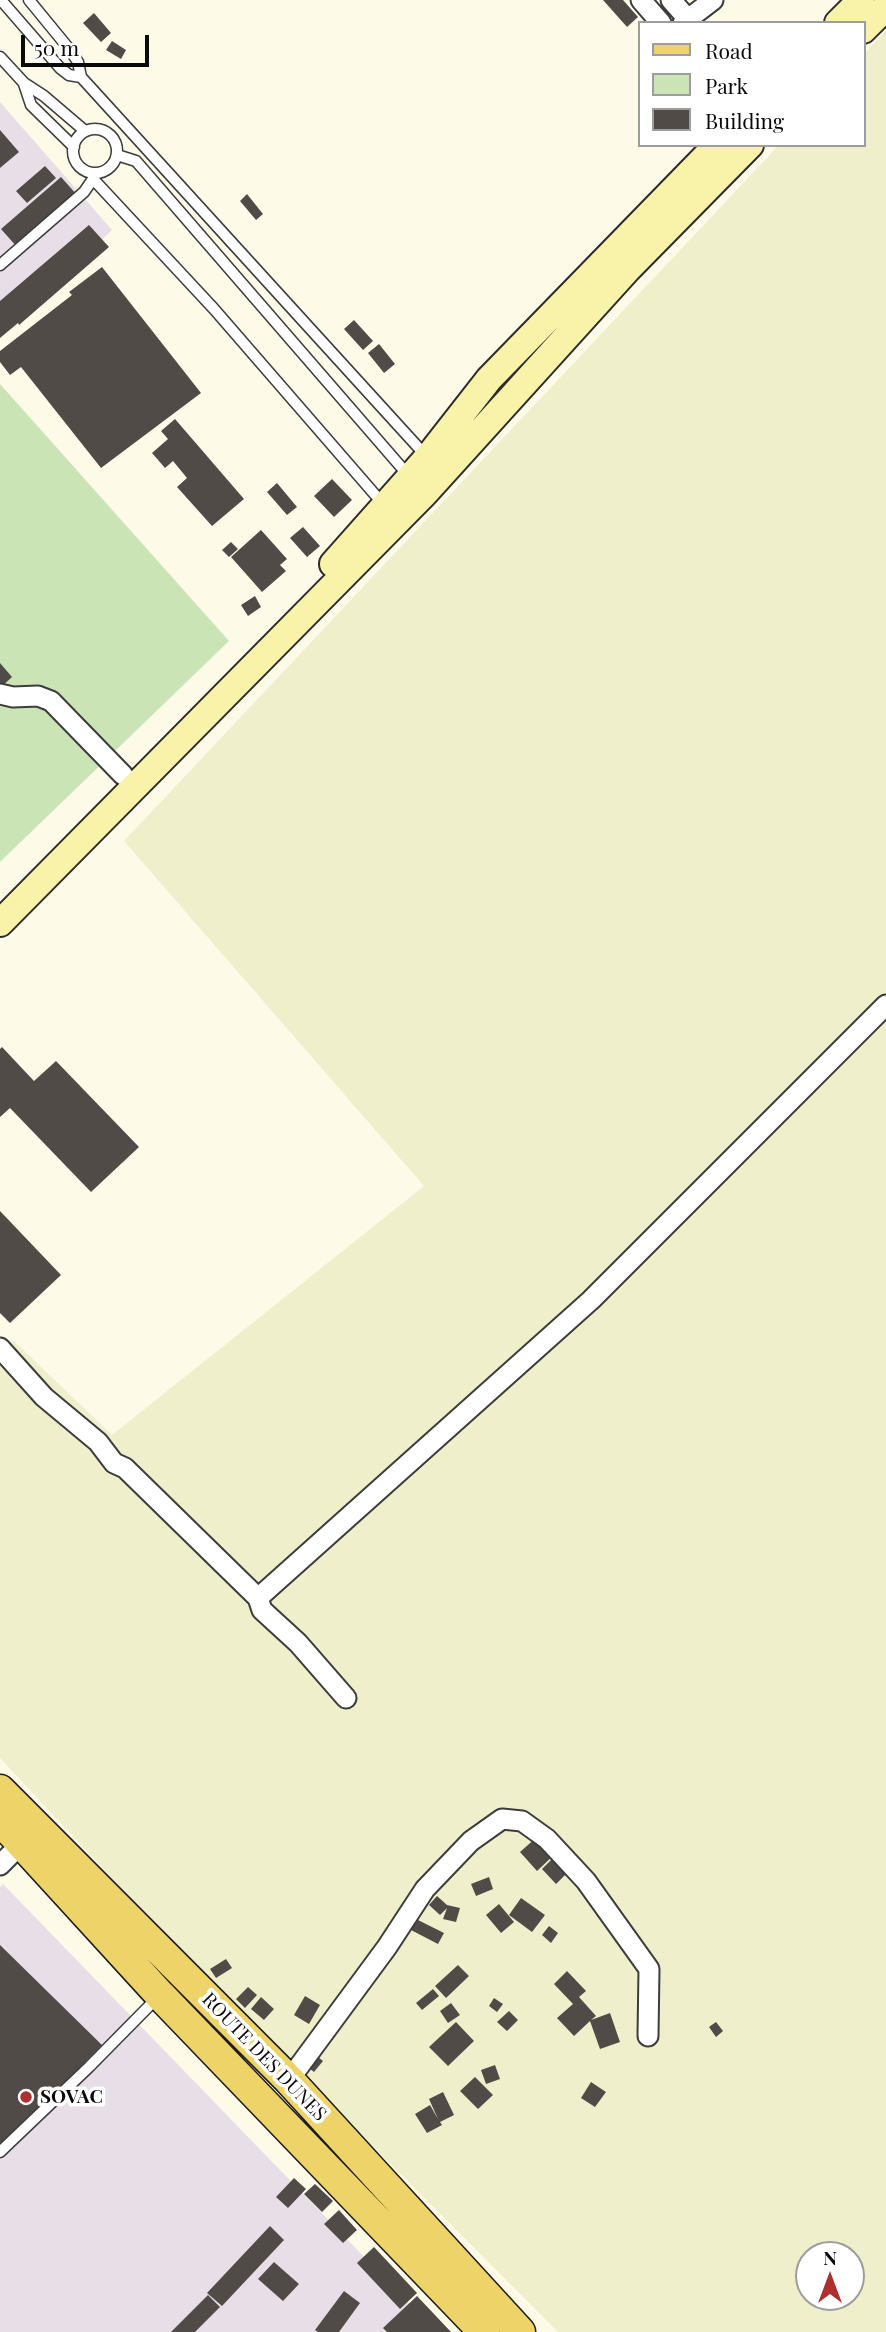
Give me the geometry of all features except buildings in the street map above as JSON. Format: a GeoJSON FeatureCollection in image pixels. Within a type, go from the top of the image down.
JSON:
{"type":"FeatureCollection","features":[{"type":"Feature","properties":{"kind":"main road","name":"ROUTE DES DUNES"},"geometry":{"type":"LineString","coordinates":[[0,1790],[289,2080],[520,2332]]}},
{"type":"Feature","properties":{"kind":"main road","name":"ROUTE DES DUNES"},"geometry":{"type":"LineString","coordinates":[[0,1821],[160,1995],[484,2332]]}},
{"type":"Feature","properties":{"kind":"street"},"geometry":{"type":"LineString","coordinates":[[641,0],[659,21]]}},
{"type":"Feature","properties":{"kind":"street"},"geometry":{"type":"LineString","coordinates":[[671,0],[685,21],[713,0]]}},
{"type":"Feature","properties":{"kind":"street"},"geometry":{"type":"LineString","coordinates":[[840,21],[861,0]]}},
{"type":"Feature","properties":{"kind":"street"},"geometry":{"type":"LineString","coordinates":[[865,28],[886,7]]}},
{"type":"Feature","properties":{"kind":"street"},"geometry":{"type":"LineString","coordinates":[[0,899],[318,582],[384,506],[418,485],[428,457],[489,379],[715,147]]}},
{"type":"Feature","properties":{"kind":"street"},"geometry":{"type":"LineString","coordinates":[[0,923],[418,485],[748,147]]}},
{"type":"Feature","properties":{"kind":"street"},"geometry":{"type":"LineString","coordinates":[[0,694],[13,697],[38,696],[51,701],[123,775]]}},
{"type":"Feature","properties":{"kind":"street"},"geometry":{"type":"LineString","coordinates":[[258,1598],[591,1300],[886,1005]]}},
{"type":"Feature","properties":{"kind":"street"},"geometry":{"type":"LineString","coordinates":[[0,1348],[44,1397],[98,1442],[114,1463],[125,1468],[258,1598],[262,1610],[298,1643],[346,1698]]}},
{"type":"Feature","properties":{"kind":"street"},"geometry":{"type":"LineString","coordinates":[[289,2080],[387,1947],[425,1889],[471,1840],[502,1819],[522,1821],[547,1839],[586,1881],[649,1969],[648,2036]]}},
{"type":"Feature","properties":{"kind":"street"},"geometry":{"type":"LineString","coordinates":[[0,1865],[22,1843]]}},
{"type":"Feature","properties":{"kind":"lane"},"geometry":{"type":"LineString","coordinates":[[1,0],[60,68],[69,75],[81,77]]}},
{"type":"Feature","properties":{"kind":"lane"},"geometry":{"type":"LineString","coordinates":[[29,0],[70,50],[78,62],[81,77],[428,457]]}},
{"type":"Feature","properties":{"kind":"lane"},"geometry":{"type":"LineString","coordinates":[[0,57],[24,83],[44,96],[85,131]]}},
{"type":"Feature","properties":{"kind":"lane"},"geometry":{"type":"LineString","coordinates":[[24,83],[32,105],[74,147]]}},
{"type":"Feature","properties":{"kind":"lane"},"geometry":{"type":"LineString","coordinates":[[0,265],[84,192],[95,176],[113,164],[117,145],[112,136],[94,129],[85,131],[74,147],[74,157],[79,165],[95,176],[214,309],[384,506]]}},
{"type":"Feature","properties":{"kind":"lane"},"geometry":{"type":"LineString","coordinates":[[117,155],[136,161],[418,485]]}},
{"type":"Feature","properties":{"kind":"lane"},"geometry":{"type":"LineString","coordinates":[[0,2152],[160,1995]]}},
{"type":"Feature","properties":{"kind":"shaded area"},"geometry":{"type":"Polygon","coordinates":[[[0,102],[112,230],[0,335],[0,102]]]}},
{"type":"Feature","properties":{"kind":"shaded area"},"geometry":{"type":"Polygon","coordinates":[[[3,1884],[437,2332],[0,2332],[0,1887],[3,1884]]]}},
{"type":"Feature","properties":{"kind":"green space"},"geometry":{"type":"Polygon","coordinates":[[[886,30],[886,2332],[558,2332],[202,1975],[0,1758],[0,1353],[14,1341],[112,1435],[424,1186],[124,841],[777,147],[865,147],[865,53],[886,30]]]}},
{"type":"Feature","properties":{"kind":"green space"},"geometry":{"type":"Polygon","coordinates":[[[0,384],[229,641],[0,862],[0,384]]]}},
{"type":"Feature","properties":{"kind":"place","name":"SOVAC"},"geometry":{"type":"Point","coordinates":[26,2097]}}]}
